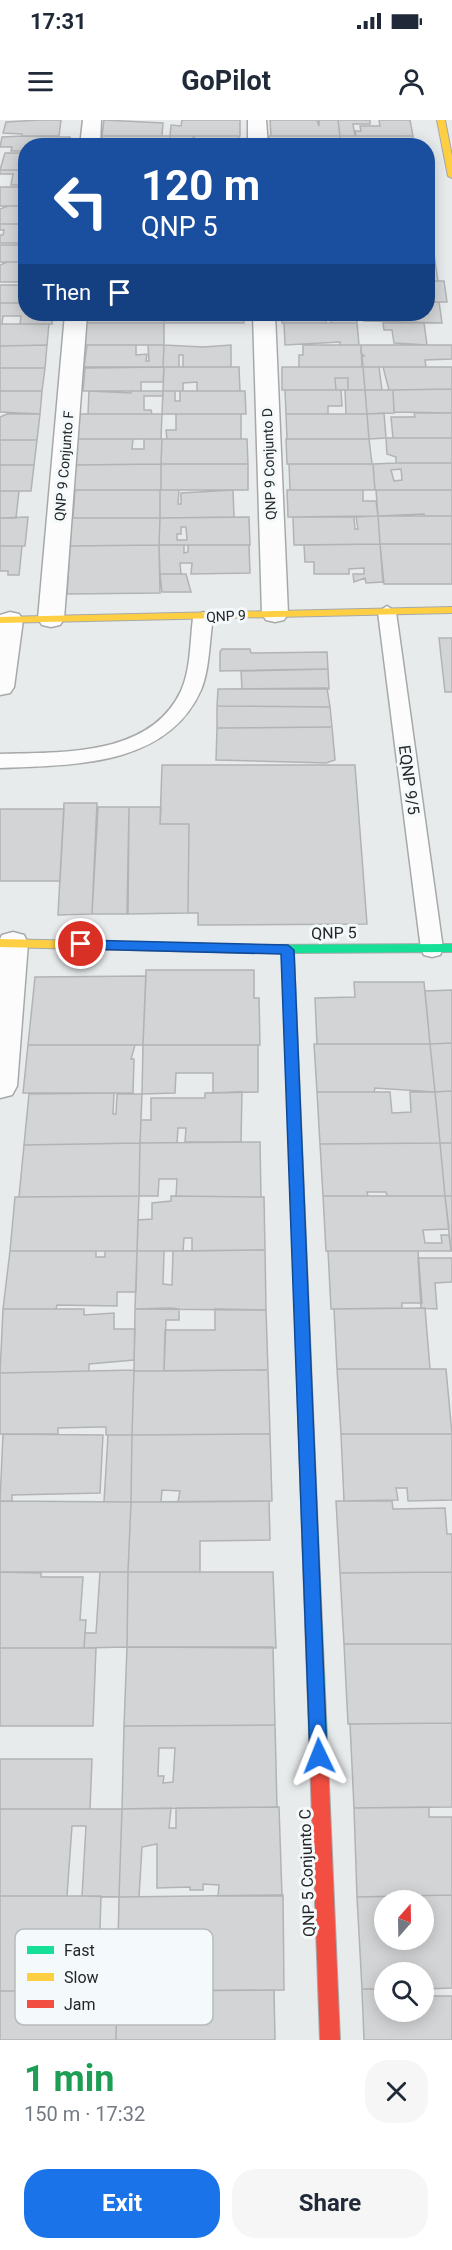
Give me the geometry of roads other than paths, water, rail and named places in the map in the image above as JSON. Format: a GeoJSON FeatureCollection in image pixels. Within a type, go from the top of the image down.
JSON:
{"type":"FeatureCollection","features":[{"type":"Feature","properties":{"kind":"street"},"geometry":{"type":"LineString","coordinates":[[91,138],[92,120]]}},
{"type":"Feature","properties":{"kind":"street"},"geometry":{"type":"LineString","coordinates":[[257,120],[258,138]]}},
{"type":"Feature","properties":{"kind":"street"},"geometry":{"type":"LineString","coordinates":[[441,120],[452,176]]}},
{"type":"Feature","properties":{"kind":"street","name":"QNP 9 Conjunto F"},"geometry":{"type":"LineString","coordinates":[[51,619],[75,321]]}},
{"type":"Feature","properties":{"kind":"street","name":"QNP 9 Conjunto D"},"geometry":{"type":"LineString","coordinates":[[264,321],[275,614]]}},
{"type":"Feature","properties":{"kind":"street","name":"QNP 9"},"geometry":{"type":"LineString","coordinates":[[5,620],[202,618],[452,610]]}},
{"type":"Feature","properties":{"kind":"street"},"geometry":{"type":"LineString","coordinates":[[0,687],[5,620]]}},
{"type":"Feature","properties":{"kind":"street"},"geometry":{"type":"LineString","coordinates":[[0,1086],[6,943]]}},
{"type":"Feature","properties":{"kind":"street","name":"QNP 5"},"geometry":{"type":"LineString","coordinates":[[6,943],[288,950],[442,949]]}},
{"type":"Feature","properties":{"kind":"street","name":"QNP 5 Conjunto C"},"geometry":{"type":"LineString","coordinates":[[288,950],[330,2040]]}},
{"type":"Feature","properties":{"kind":"lane","name":"EQNP 9/5"},"geometry":{"type":"LineString","coordinates":[[387,612],[442,949]]}},
{"type":"Feature","properties":{"kind":"lane"},"geometry":{"type":"LineString","coordinates":[[0,761],[73,758],[115,750],[150,737],[176,717],[191,690],[202,618]]}}]}
